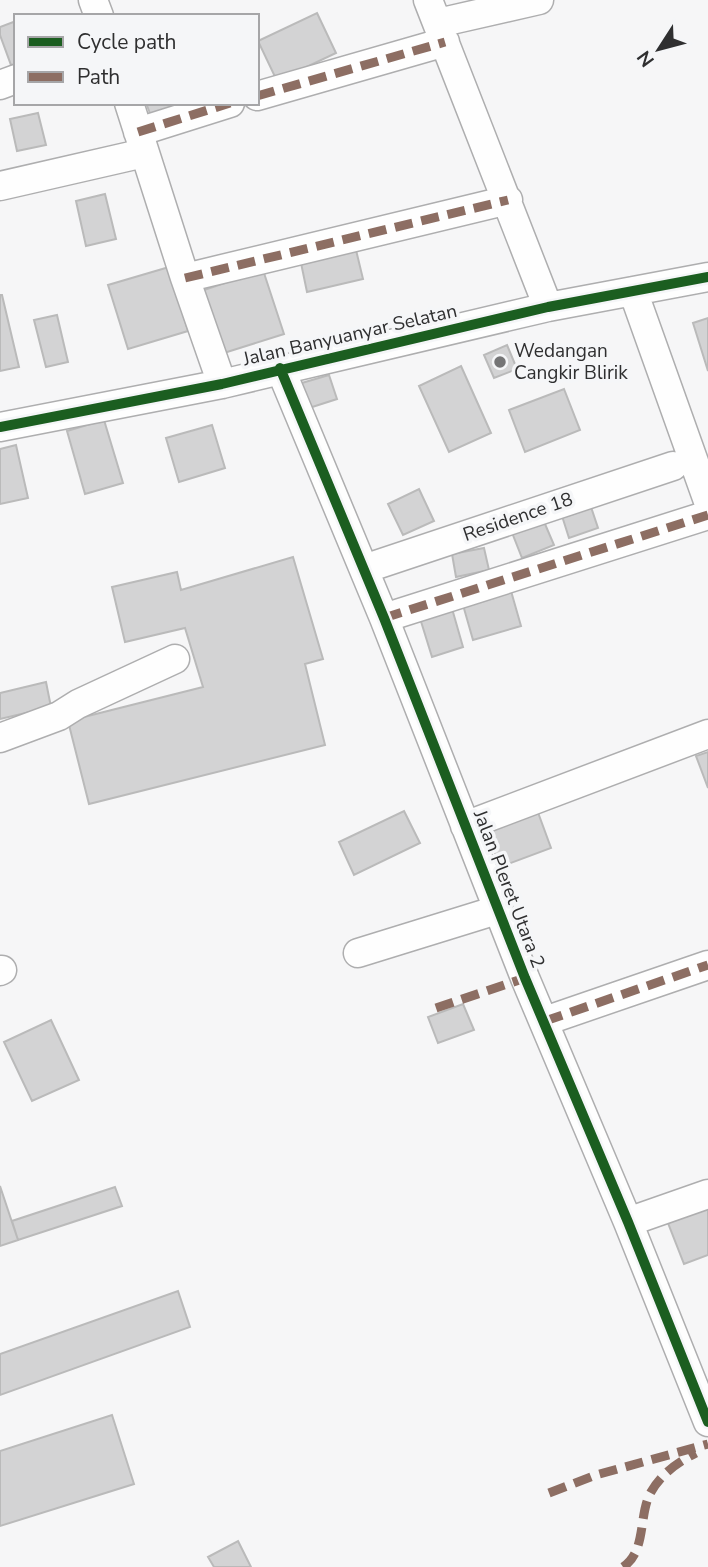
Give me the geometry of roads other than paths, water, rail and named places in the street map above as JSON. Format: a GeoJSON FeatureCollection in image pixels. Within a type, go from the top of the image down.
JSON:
{"type":"FeatureCollection","features":[{"type":"Feature","properties":{"kind":"street"},"geometry":{"type":"LineString","coordinates":[[259,95],[437,22],[539,0]]}},
{"type":"Feature","properties":{"kind":"street"},"geometry":{"type":"LineString","coordinates":[[437,22],[548,307]]}},
{"type":"Feature","properties":{"kind":"street"},"geometry":{"type":"LineString","coordinates":[[130,105],[222,384]]}},
{"type":"Feature","properties":{"kind":"street"},"geometry":{"type":"LineString","coordinates":[[0,186],[141,143],[226,105]]}},
{"type":"Feature","properties":{"kind":"street"},"geometry":{"type":"LineString","coordinates":[[185,278],[508,200]]}},
{"type":"Feature","properties":{"kind":"street","name":"Jalan Banyuanyar Selatan"},"geometry":{"type":"LineString","coordinates":[[0,427],[222,384],[280,368],[548,307],[708,277]]}},
{"type":"Feature","properties":{"kind":"street"},"geometry":{"type":"LineString","coordinates":[[633,291],[708,500]]}},
{"type":"Feature","properties":{"kind":"street","name":"Jalan Pleret Utara 2"},"geometry":{"type":"LineString","coordinates":[[280,368],[384,618],[497,910],[628,1222],[708,1422]]}},
{"type":"Feature","properties":{"kind":"street","name":"Residence 18"},"geometry":{"type":"LineString","coordinates":[[364,569],[692,461]]}},
{"type":"Feature","properties":{"kind":"street"},"geometry":{"type":"LineString","coordinates":[[384,618],[708,515]]}},
{"type":"Feature","properties":{"kind":"street"},"geometry":{"type":"LineString","coordinates":[[0,738],[60,716],[78,704],[176,659]]}},
{"type":"Feature","properties":{"kind":"street"},"geometry":{"type":"LineString","coordinates":[[465,826],[708,734]]}},
{"type":"Feature","properties":{"kind":"street"},"geometry":{"type":"LineString","coordinates":[[358,953],[497,910]]}},
{"type":"Feature","properties":{"kind":"street"},"geometry":{"type":"LineString","coordinates":[[545,1021],[708,965]]}},
{"type":"Feature","properties":{"kind":"street"},"geometry":{"type":"LineString","coordinates":[[628,1222],[708,1194]]}},
{"type":"Feature","properties":{"kind":"place","name":"Wedangan Cangkir Blirik"},"geometry":{"type":"Point","coordinates":[500,362]}}]}
